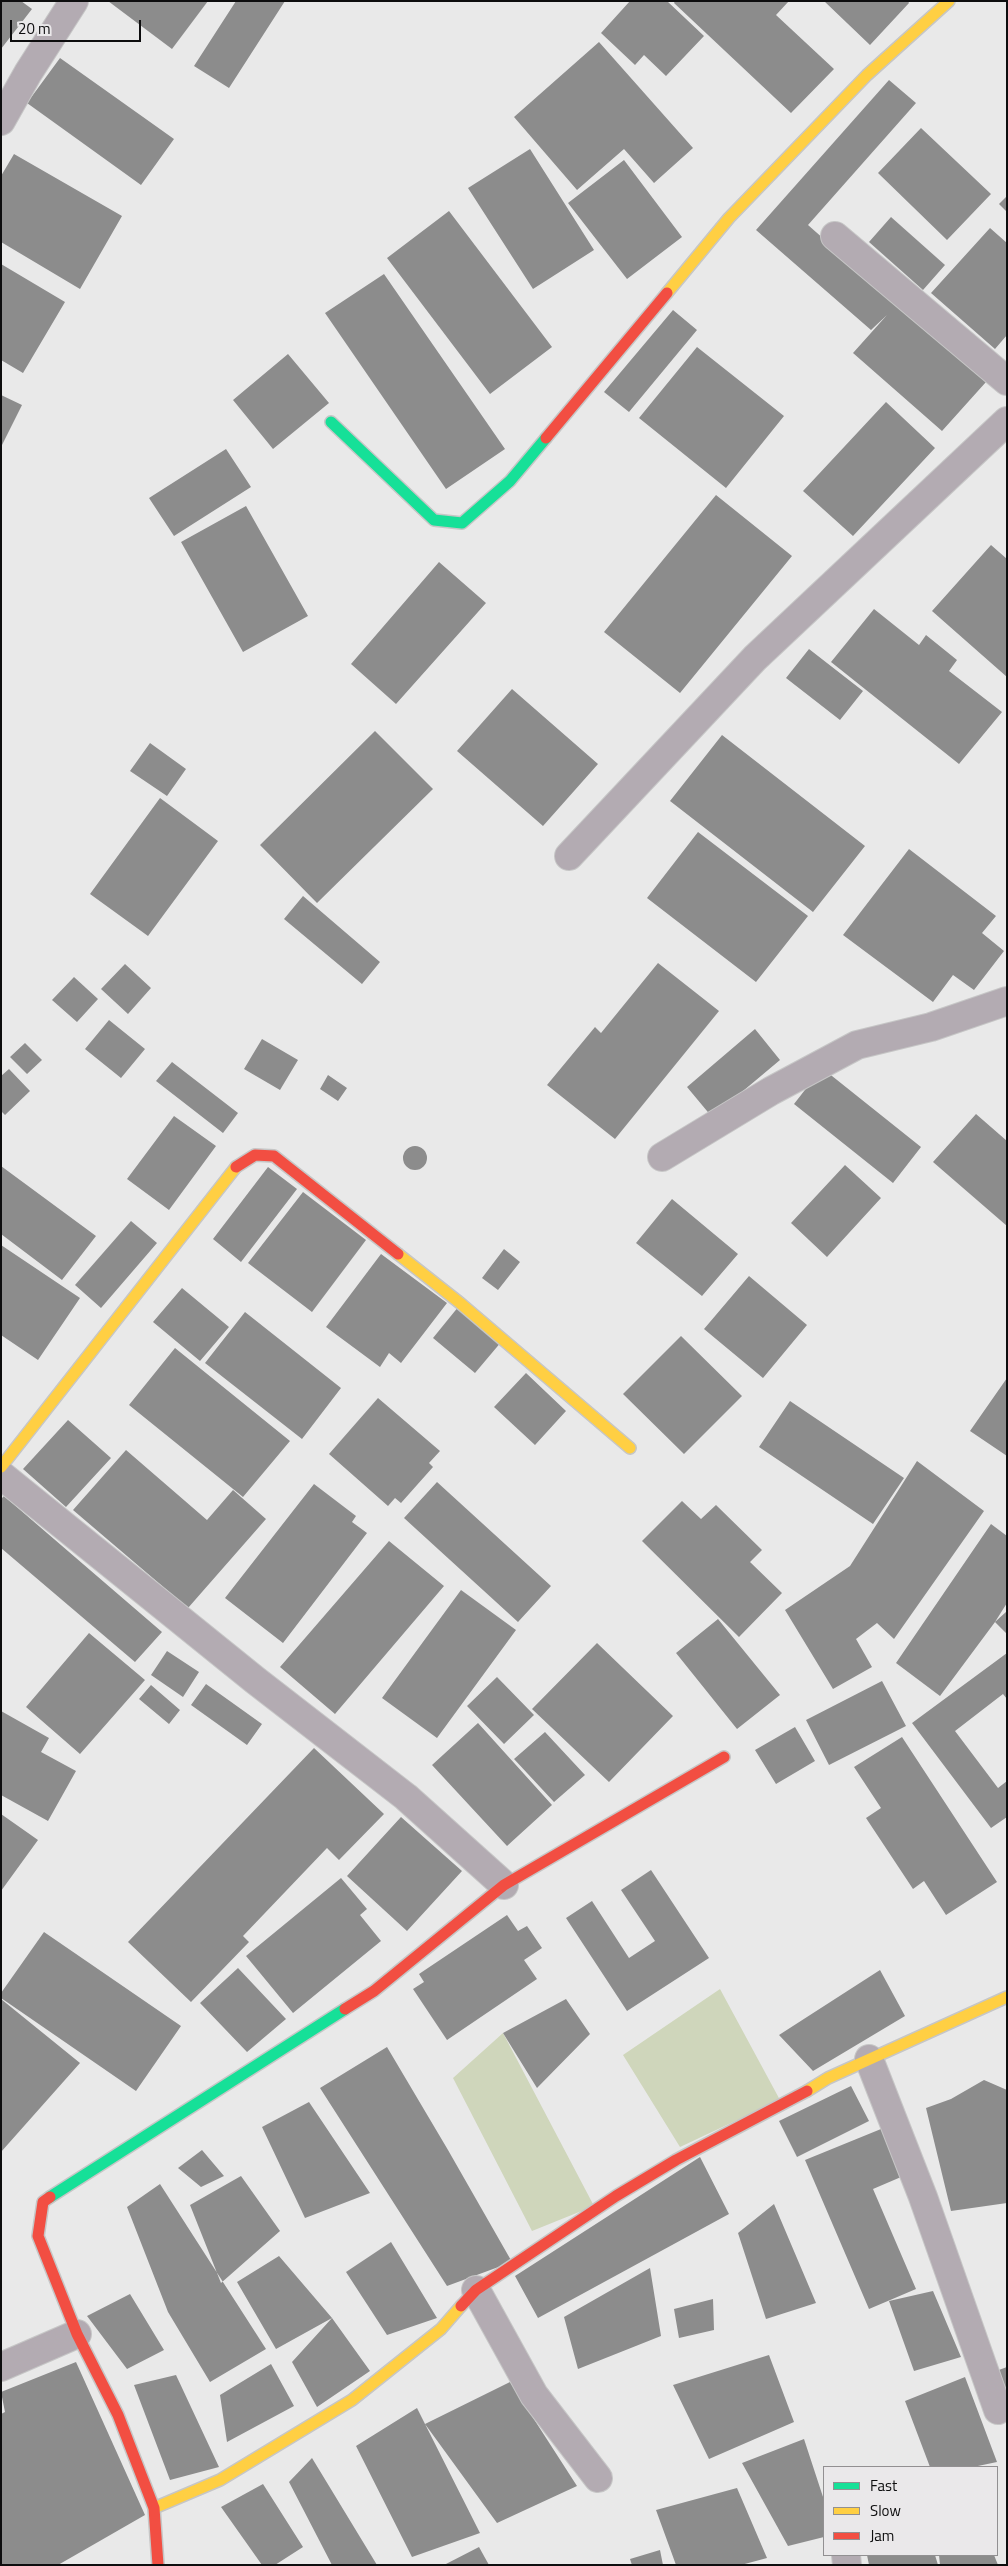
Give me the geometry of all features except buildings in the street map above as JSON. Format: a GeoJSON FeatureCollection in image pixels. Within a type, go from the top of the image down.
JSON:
{"type":"FeatureCollection","features":[{"type":"Feature","properties":{"kind":"street"},"geometry":{"type":"LineString","coordinates":[[1,121],[28,73],[74,1]]}},
{"type":"Feature","properties":{"kind":"street"},"geometry":{"type":"LineString","coordinates":[[331,422],[434,520],[462,523],[510,481],[729,218],[867,75],[949,1]]}},
{"type":"Feature","properties":{"kind":"street"},"geometry":{"type":"LineString","coordinates":[[835,236],[1007,381]]}},
{"type":"Feature","properties":{"kind":"street"},"geometry":{"type":"LineString","coordinates":[[569,856],[755,658],[1007,422]]}},
{"type":"Feature","properties":{"kind":"street"},"geometry":{"type":"LineString","coordinates":[[662,1157],[771,1091],[856,1046],[931,1027],[1007,1001]]}},
{"type":"Feature","properties":{"kind":"street"},"geometry":{"type":"LineString","coordinates":[[1,1467],[234,1168],[255,1155],[274,1156],[460,1303],[630,1448]]}},
{"type":"Feature","properties":{"kind":"street"},"geometry":{"type":"LineString","coordinates":[[1,1475],[255,1680],[406,1797],[504,1885]]}},
{"type":"Feature","properties":{"kind":"street"},"geometry":{"type":"LineString","coordinates":[[158,2565],[154,2508],[118,2415],[77,2334],[38,2236],[43,2202],[90,2169],[374,1991],[504,1885],[724,1757]]}},
{"type":"Feature","properties":{"kind":"street"},"geometry":{"type":"LineString","coordinates":[[154,2508],[220,2480],[352,2400],[396,2367],[441,2329],[476,2290],[616,2196],[676,2160],[869,2059],[1007,1997]]}},
{"type":"Feature","properties":{"kind":"street"},"geometry":{"type":"LineString","coordinates":[[869,2059],[923,2197],[998,2410]]}},
{"type":"Feature","properties":{"kind":"street"},"geometry":{"type":"LineString","coordinates":[[476,2290],[534,2395],[598,2478]]}},
{"type":"Feature","properties":{"kind":"street"},"geometry":{"type":"LineString","coordinates":[[1,2367],[77,2334]]}},
{"type":"Feature","properties":{"kind":"green space"},"geometry":{"type":"Polygon","coordinates":[[[720,1989],[780,2100],[680,2147],[623,2055],[720,1989]]]}},
{"type":"Feature","properties":{"kind":"green space"},"geometry":{"type":"Polygon","coordinates":[[[503,2033],[594,2206],[532,2231],[453,2078],[503,2033]]]}},
{"type":"Feature","properties":{"kind":"traffic: fast"},"geometry":{"type":"LineString","coordinates":[[331,422],[434,520],[462,523],[510,481],[546,438]]}},
{"type":"Feature","properties":{"kind":"traffic: fast"},"geometry":{"type":"LineString","coordinates":[[50,2197],[345,2009]]}},
{"type":"Feature","properties":{"kind":"traffic: slow"},"geometry":{"type":"LineString","coordinates":[[667,293],[729,218],[867,75],[949,1]]}},
{"type":"Feature","properties":{"kind":"traffic: slow"},"geometry":{"type":"LineString","coordinates":[[1,1467],[236,1167]]}},
{"type":"Feature","properties":{"kind":"traffic: slow"},"geometry":{"type":"LineString","coordinates":[[398,1254],[460,1303],[630,1448]]}},
{"type":"Feature","properties":{"kind":"traffic: slow"},"geometry":{"type":"LineString","coordinates":[[807,2091],[828,2078],[1007,1997]]}},
{"type":"Feature","properties":{"kind":"traffic: slow"},"geometry":{"type":"LineString","coordinates":[[154,2508],[220,2480],[352,2400],[441,2329],[461,2306]]}},
{"type":"Feature","properties":{"kind":"traffic: jam"},"geometry":{"type":"LineString","coordinates":[[546,438],[667,293]]}},
{"type":"Feature","properties":{"kind":"traffic: jam"},"geometry":{"type":"LineString","coordinates":[[236,1167],[255,1155],[274,1156],[398,1254]]}},
{"type":"Feature","properties":{"kind":"traffic: jam"},"geometry":{"type":"LineString","coordinates":[[345,2009],[374,1991],[504,1885],[724,1757]]}},
{"type":"Feature","properties":{"kind":"traffic: jam"},"geometry":{"type":"LineString","coordinates":[[461,2306],[476,2290],[616,2196],[676,2160],[807,2091]]}},
{"type":"Feature","properties":{"kind":"traffic: jam"},"geometry":{"type":"LineString","coordinates":[[50,2197],[43,2202],[38,2236],[77,2334],[118,2415],[154,2508],[158,2565]]}}]}
